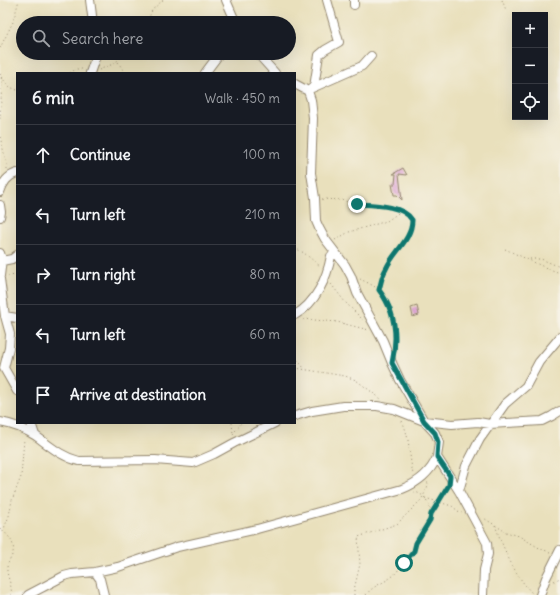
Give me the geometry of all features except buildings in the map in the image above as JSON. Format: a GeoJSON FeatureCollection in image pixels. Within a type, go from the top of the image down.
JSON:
{"type":"FeatureCollection","features":[{"type":"Feature","properties":{"kind":"street"},"geometry":{"type":"LineString","coordinates":[[90,0],[92,16]]}},
{"type":"Feature","properties":{"kind":"street"},"geometry":{"type":"LineString","coordinates":[[226,0],[233,16]]}},
{"type":"Feature","properties":{"kind":"street"},"geometry":{"type":"LineString","coordinates":[[28,595],[64,576],[95,572],[129,565],[177,547],[257,529],[389,493],[407,487],[423,477],[435,462],[437,457],[438,442],[435,433],[424,421],[392,363],[383,341],[356,293],[351,276],[345,265],[321,233],[316,221],[315,198],[311,172],[313,118],[311,89],[319,55],[325,50],[339,43],[327,0]]}},
{"type":"Feature","properties":{"kind":"street"},"geometry":{"type":"LineString","coordinates":[[296,84],[311,89],[362,66],[371,56]]}},
{"type":"Feature","properties":{"kind":"street"},"geometry":{"type":"LineString","coordinates":[[94,70],[96,60]]}},
{"type":"Feature","properties":{"kind":"street"},"geometry":{"type":"LineString","coordinates":[[206,72],[215,60]]}},
{"type":"Feature","properties":{"kind":"street"},"geometry":{"type":"LineString","coordinates":[[263,60],[274,72]]}},
{"type":"Feature","properties":{"kind":"street"},"geometry":{"type":"LineString","coordinates":[[0,192],[6,179],[16,173]]}},
{"type":"Feature","properties":{"kind":"street"},"geometry":{"type":"LineString","coordinates":[[16,255],[12,259],[1,257],[5,316],[9,327],[10,340],[9,348],[2,366],[16,389]]}},
{"type":"Feature","properties":{"kind":"street"},"geometry":{"type":"LineString","coordinates":[[298,317],[313,299],[326,276],[331,256]]}},
{"type":"Feature","properties":{"kind":"street"},"geometry":{"type":"LineString","coordinates":[[5,316],[16,318]]}},
{"type":"Feature","properties":{"kind":"street"},"geometry":{"type":"LineString","coordinates":[[459,491],[466,466],[480,439],[505,404],[526,386],[539,362],[560,337]]}},
{"type":"Feature","properties":{"kind":"street"},"geometry":{"type":"LineString","coordinates":[[296,416],[343,406],[377,406],[394,410],[424,421],[452,424],[478,422],[490,424],[542,421],[560,411]]}},
{"type":"Feature","properties":{"kind":"street"},"geometry":{"type":"LineString","coordinates":[[0,422],[35,435],[55,451],[69,459],[79,462],[155,460],[193,462],[211,456],[273,424]]}},
{"type":"Feature","properties":{"kind":"street"},"geometry":{"type":"LineString","coordinates":[[31,424],[35,435]]}},
{"type":"Feature","properties":{"kind":"street"},"geometry":{"type":"LineString","coordinates":[[437,457],[459,491],[487,543],[488,554],[484,574],[483,595]]}},
{"type":"Feature","properties":{"kind":"street"},"geometry":{"type":"LineString","coordinates":[[540,595],[559,552]]}},
{"type":"Feature","properties":{"kind":"street"},"geometry":{"type":"LineString","coordinates":[[95,572],[100,579],[104,595]]}},
{"type":"Feature","properties":{"kind":"path"},"geometry":{"type":"LineString","coordinates":[[0,48],[14,22],[18,0]]}},
{"type":"Feature","properties":{"kind":"path"},"geometry":{"type":"LineString","coordinates":[[150,16],[152,10],[163,0]]}},
{"type":"Feature","properties":{"kind":"path"},"geometry":{"type":"LineString","coordinates":[[502,0],[506,10]]}},
{"type":"Feature","properties":{"kind":"path"},"geometry":{"type":"LineString","coordinates":[[72,72],[76,69],[94,70],[118,61],[124,72]]}},
{"type":"Feature","properties":{"kind":"path"},"geometry":{"type":"LineString","coordinates":[[0,74],[2,81],[0,120]]}},
{"type":"Feature","properties":{"kind":"path"},"geometry":{"type":"LineString","coordinates":[[0,76],[10,87],[16,90]]}},
{"type":"Feature","properties":{"kind":"path"},"geometry":{"type":"LineString","coordinates":[[0,137],[8,165],[6,170]]}},
{"type":"Feature","properties":{"kind":"path"},"geometry":{"type":"LineString","coordinates":[[315,198],[341,200],[357,204],[386,206],[402,211],[411,217],[412,224],[404,242],[386,268],[379,290]]}},
{"type":"Feature","properties":{"kind":"path"},"geometry":{"type":"LineString","coordinates":[[329,243],[349,232],[387,221],[402,211]]}},
{"type":"Feature","properties":{"kind":"path"},"geometry":{"type":"LineString","coordinates":[[296,249],[315,261],[322,269],[335,291],[364,320]]}},
{"type":"Feature","properties":{"kind":"path"},"geometry":{"type":"LineString","coordinates":[[505,249],[560,273]]}},
{"type":"Feature","properties":{"kind":"path"},"geometry":{"type":"LineString","coordinates":[[529,259],[541,259],[560,267]]}},
{"type":"Feature","properties":{"kind":"path"},"geometry":{"type":"LineString","coordinates":[[2,277],[16,275]]}},
{"type":"Feature","properties":{"kind":"path"},"geometry":{"type":"LineString","coordinates":[[351,276],[362,280],[379,290],[389,306],[396,332],[396,346],[392,363]]}},
{"type":"Feature","properties":{"kind":"path"},"geometry":{"type":"LineString","coordinates":[[298,317],[337,322],[371,330]]}},
{"type":"Feature","properties":{"kind":"path"},"geometry":{"type":"LineString","coordinates":[[296,357],[304,369]]}},
{"type":"Feature","properties":{"kind":"path"},"geometry":{"type":"LineString","coordinates":[[296,368],[345,376],[356,380],[382,399]]}},
{"type":"Feature","properties":{"kind":"path"},"geometry":{"type":"LineString","coordinates":[[397,411],[407,432],[413,473]]}},
{"type":"Feature","properties":{"kind":"path"},"geometry":{"type":"LineString","coordinates":[[232,424],[234,443]]}},
{"type":"Feature","properties":{"kind":"path"},"geometry":{"type":"LineString","coordinates":[[233,434],[241,424]]}},
{"type":"Feature","properties":{"kind":"path"},"geometry":{"type":"LineString","coordinates":[[2,531],[21,477],[24,456],[24,430]]}},
{"type":"Feature","properties":{"kind":"path"},"geometry":{"type":"LineString","coordinates":[[431,514],[449,485],[450,476]]}},
{"type":"Feature","properties":{"kind":"path"},"geometry":{"type":"LineString","coordinates":[[354,595],[360,569],[358,537],[395,526],[424,497],[428,483],[423,477]]}},
{"type":"Feature","properties":{"kind":"path"},"geometry":{"type":"LineString","coordinates":[[424,497],[452,506],[462,513]]}},
{"type":"Feature","properties":{"kind":"path"},"geometry":{"type":"LineString","coordinates":[[366,595],[373,588],[387,580],[398,570],[414,551],[415,544],[430,520],[431,514],[429,505],[424,497]]}},
{"type":"Feature","properties":{"kind":"path"},"geometry":{"type":"LineString","coordinates":[[480,516],[506,532],[519,536],[547,552],[559,552]]}},
{"type":"Feature","properties":{"kind":"path"},"geometry":{"type":"LineString","coordinates":[[495,525],[508,559],[523,584],[534,595]]}},
{"type":"Feature","properties":{"kind":"path"},"geometry":{"type":"LineString","coordinates":[[0,528],[13,544],[13,552],[7,568],[12,595]]}},
{"type":"Feature","properties":{"kind":"route"},"geometry":{"type":"LineString","coordinates":[[357,204],[386,206],[402,211],[411,217],[412,224],[410,230],[404,242],[386,268],[379,290],[389,306],[396,332],[396,346],[392,363],[400,380],[424,421],[435,433],[438,442],[437,457],[450,476],[449,485],[414,546],[414,551],[404,563]]}}]}
